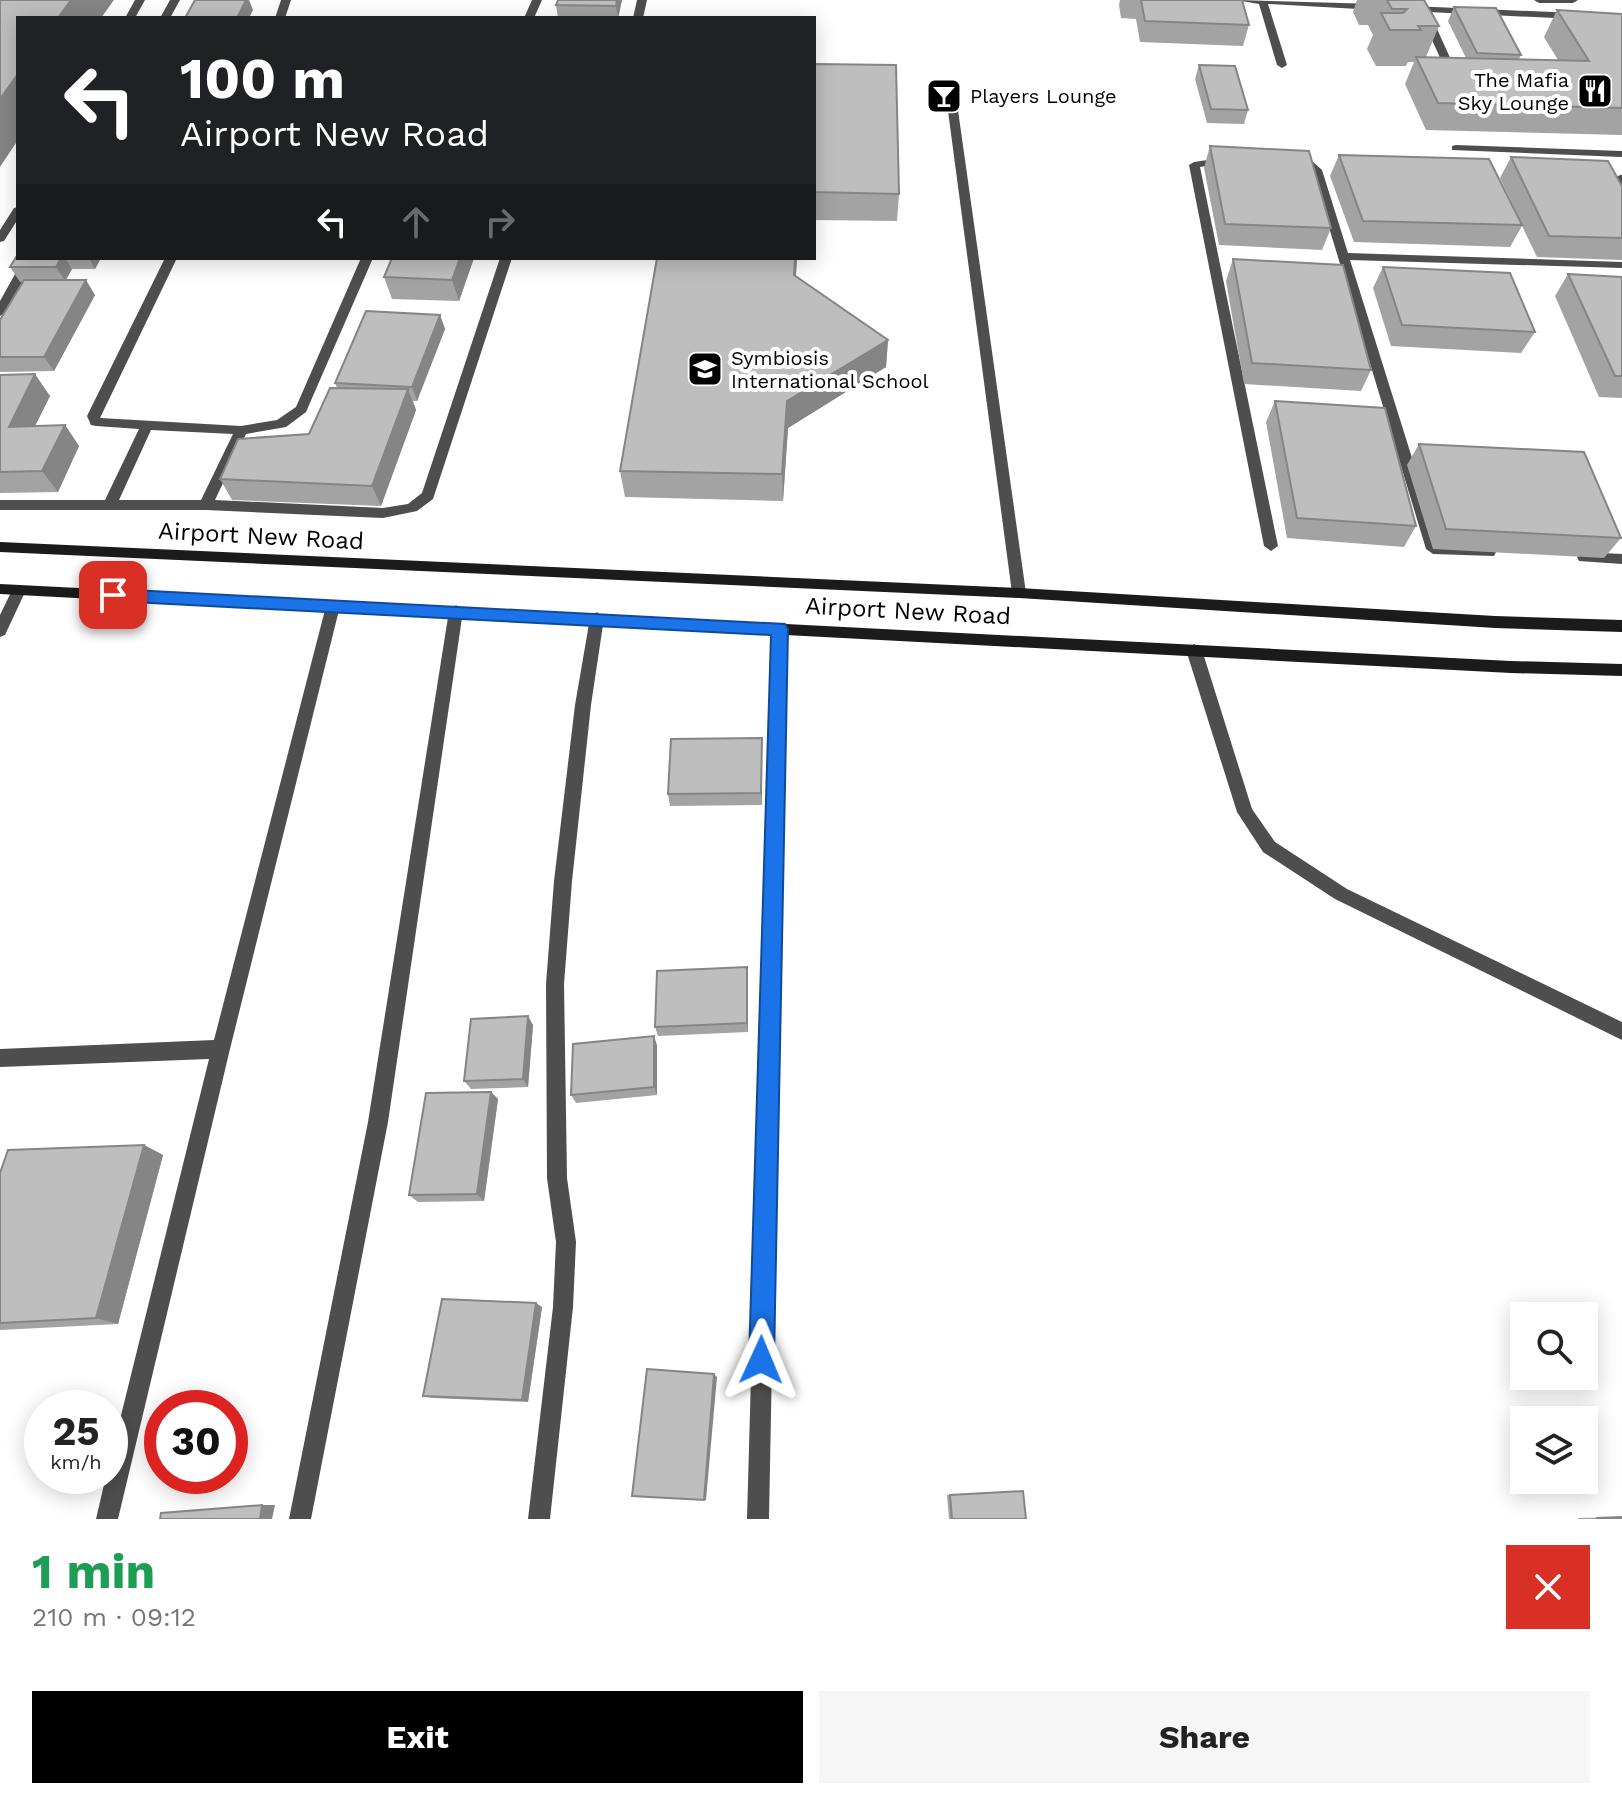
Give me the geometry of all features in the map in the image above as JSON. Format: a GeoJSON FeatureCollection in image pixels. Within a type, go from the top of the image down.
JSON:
{"type":"FeatureCollection","features":[{"type":"Feature","properties":{"kind":"main road","name":"Airport New Road"},"geometry":{"type":"LineString","coordinates":[[0,547],[1019,593],[1495,622],[1622,626]]}},
{"type":"Feature","properties":{"kind":"main road","name":"Airport New Road"},"geometry":{"type":"LineString","coordinates":[[0,589],[1622,670]]}},
{"type":"Feature","properties":{"kind":"street"},"geometry":{"type":"LineString","coordinates":[[1241,0],[1391,8]]}},
{"type":"Feature","properties":{"kind":"street"},"geometry":{"type":"LineString","coordinates":[[1539,0],[1573,0]]}},
{"type":"Feature","properties":{"kind":"street"},"geometry":{"type":"LineString","coordinates":[[1263,1],[1282,65]]}},
{"type":"Feature","properties":{"kind":"street"},"geometry":{"type":"LineString","coordinates":[[1407,9],[1591,16]]}},
{"type":"Feature","properties":{"kind":"street"},"geometry":{"type":"LineString","coordinates":[[1423,10],[1447,62]]}},
{"type":"Feature","properties":{"kind":"street"},"geometry":{"type":"LineString","coordinates":[[951,96],[1019,593]]}},
{"type":"Feature","properties":{"kind":"street"},"geometry":{"type":"LineString","coordinates":[[1456,148],[1622,154]]}},
{"type":"Feature","properties":{"kind":"street"},"geometry":{"type":"LineString","coordinates":[[1242,160],[1215,160],[1194,165],[1271,546]]}},
{"type":"Feature","properties":{"kind":"street"},"geometry":{"type":"LineString","coordinates":[[1283,161],[1308,163],[1317,170],[1433,549],[1511,553]]}},
{"type":"Feature","properties":{"kind":"street"},"geometry":{"type":"LineString","coordinates":[[1317,170],[1333,171]]}},
{"type":"Feature","properties":{"kind":"street"},"geometry":{"type":"LineString","coordinates":[[1604,178],[1621,180]]}},
{"type":"Feature","properties":{"kind":"street"},"geometry":{"type":"LineString","coordinates":[[0,239],[16,213]]}},
{"type":"Feature","properties":{"kind":"street"},"geometry":{"type":"LineString","coordinates":[[1345,256],[1622,265]]}},
{"type":"Feature","properties":{"kind":"street"},"geometry":{"type":"LineString","coordinates":[[0,312],[29,260]]}},
{"type":"Feature","properties":{"kind":"street"},"geometry":{"type":"LineString","coordinates":[[170,260],[93,416],[96,422],[241,430],[279,426],[291,420],[301,409],[366,260]]}},
{"type":"Feature","properties":{"kind":"street"},"geometry":{"type":"LineString","coordinates":[[0,505],[206,505],[383,513],[412,508],[428,496],[505,260]]}},
{"type":"Feature","properties":{"kind":"street"},"geometry":{"type":"LineString","coordinates":[[110,504],[147,425]]}},
{"type":"Feature","properties":{"kind":"street"},"geometry":{"type":"LineString","coordinates":[[206,505],[241,430]]}},
{"type":"Feature","properties":{"kind":"street"},"geometry":{"type":"LineString","coordinates":[[1573,557],[1622,559]]}},
{"type":"Feature","properties":{"kind":"street"},"geometry":{"type":"LineString","coordinates":[[0,631],[19,590]]}},
{"type":"Feature","properties":{"kind":"street"},"geometry":{"type":"LineString","coordinates":[[107,1519],[333,606]]}},
{"type":"Feature","properties":{"kind":"street"},"geometry":{"type":"LineString","coordinates":[[300,1519],[378,1122],[456,611]]}},
{"type":"Feature","properties":{"kind":"street"},"geometry":{"type":"LineString","coordinates":[[539,1519],[563,1307],[566,1242],[557,1178],[555,984],[564,866],[583,705],[597,618]]}},
{"type":"Feature","properties":{"kind":"street"},"geometry":{"type":"LineString","coordinates":[[758,1519],[779,629]]}},
{"type":"Feature","properties":{"kind":"street"},"geometry":{"type":"LineString","coordinates":[[1194,650],[1245,812],[1269,847],[1341,894],[1622,1031]]}},
{"type":"Feature","properties":{"kind":"street"},"geometry":{"type":"LineString","coordinates":[[0,1058],[221,1049]]}},
{"type":"Feature","properties":{"kind":"building"},"geometry":{"type":"Polygon","coordinates":[[[0,0],[71,0],[59,16],[16,16],[16,77],[0,99],[0,0]]]}},
{"type":"Feature","properties":{"kind":"building"},"geometry":{"type":"Polygon","coordinates":[[[195,0],[246,0],[238,16],[186,16],[195,0]]]}},
{"type":"Feature","properties":{"kind":"building"},"geometry":{"type":"Polygon","coordinates":[[[558,0],[617,0],[616,6],[556,5],[558,0]]]}},
{"type":"Feature","properties":{"kind":"building"},"geometry":{"type":"Polygon","coordinates":[[[1141,0],[1242,0],[1249,25],[1145,21],[1141,0]]]}},
{"type":"Feature","properties":{"kind":"building"},"geometry":{"type":"Polygon","coordinates":[[[1387,0],[1424,0],[1439,26],[1418,26],[1421,30],[1390,30],[1381,13],[1403,13],[1407,9],[1392,9],[1387,0]]]}},
{"type":"Feature","properties":{"kind":"building"},"geometry":{"type":"Polygon","coordinates":[[[1454,7],[1496,8],[1521,55],[1477,53],[1454,7]]]}},
{"type":"Feature","properties":{"kind":"building"},"geometry":{"type":"Polygon","coordinates":[[[1557,10],[1622,14],[1622,108],[1438,103],[1416,57],[1589,61],[1557,10]]]}},
{"type":"Feature","properties":{"kind":"building"},"geometry":{"type":"Polygon","coordinates":[[[816,64],[896,65],[899,194],[816,192],[816,64]]]}},
{"type":"Feature","properties":{"kind":"building"},"geometry":{"type":"Polygon","coordinates":[[[1199,65],[1235,66],[1248,110],[1211,109],[1199,65]]]}},
{"type":"Feature","properties":{"kind":"building"},"geometry":{"type":"Polygon","coordinates":[[[1210,146],[1309,151],[1331,228],[1225,224],[1210,146]]]}},
{"type":"Feature","properties":{"kind":"building"},"geometry":{"type":"Polygon","coordinates":[[[1339,155],[1489,159],[1522,225],[1363,221],[1339,155]]]}},
{"type":"Feature","properties":{"kind":"building"},"geometry":{"type":"Polygon","coordinates":[[[1511,157],[1608,161],[1622,186],[1622,238],[1549,236],[1511,157]]]}},
{"type":"Feature","properties":{"kind":"building"},"geometry":{"type":"Polygon","coordinates":[[[16,257],[16,260],[60,260],[56,267],[10,267],[16,257]]]}},
{"type":"Feature","properties":{"kind":"building"},"geometry":{"type":"Polygon","coordinates":[[[1233,259],[1343,265],[1371,370],[1252,363],[1233,259]]]}},
{"type":"Feature","properties":{"kind":"building"},"geometry":{"type":"Polygon","coordinates":[[[391,260],[459,260],[452,280],[384,277],[391,260]]]}},
{"type":"Feature","properties":{"kind":"building"},"geometry":{"type":"Polygon","coordinates":[[[657,260],[795,260],[794,275],[888,340],[787,401],[782,474],[620,471],[657,260]]]}},
{"type":"Feature","properties":{"kind":"building"},"geometry":{"type":"Polygon","coordinates":[[[1383,267],[1510,273],[1535,332],[1402,325],[1383,267]]]}},
{"type":"Feature","properties":{"kind":"building"},"geometry":{"type":"Polygon","coordinates":[[[1568,274],[1622,277],[1622,376],[1615,376],[1568,274]]]}},
{"type":"Feature","properties":{"kind":"building"},"geometry":{"type":"Polygon","coordinates":[[[24,280],[86,280],[44,357],[0,357],[0,320],[24,280]]]}},
{"type":"Feature","properties":{"kind":"building"},"geometry":{"type":"Polygon","coordinates":[[[366,311],[440,315],[412,387],[335,383],[366,311]]]}},
{"type":"Feature","properties":{"kind":"building"},"geometry":{"type":"Polygon","coordinates":[[[35,374],[9,427],[65,425],[42,471],[0,472],[0,375],[35,374]]]}},
{"type":"Feature","properties":{"kind":"building"},"geometry":{"type":"Polygon","coordinates":[[[330,388],[408,389],[372,486],[220,479],[238,439],[309,434],[330,388]]]}},
{"type":"Feature","properties":{"kind":"building"},"geometry":{"type":"Polygon","coordinates":[[[1275,401],[1385,408],[1416,526],[1297,518],[1275,401]]]}},
{"type":"Feature","properties":{"kind":"building"},"geometry":{"type":"Polygon","coordinates":[[[1419,444],[1584,452],[1621,538],[1446,529],[1419,444]]]}},
{"type":"Feature","properties":{"kind":"building"},"geometry":{"type":"Polygon","coordinates":[[[762,738],[761,793],[668,794],[671,739],[762,738]]]}},
{"type":"Feature","properties":{"kind":"building"},"geometry":{"type":"Polygon","coordinates":[[[747,967],[747,1023],[655,1027],[657,971],[747,967]]]}},
{"type":"Feature","properties":{"kind":"building"},"geometry":{"type":"Polygon","coordinates":[[[528,1016],[523,1079],[464,1081],[471,1019],[528,1016]]]}},
{"type":"Feature","properties":{"kind":"building"},"geometry":{"type":"Polygon","coordinates":[[[654,1036],[654,1087],[571,1095],[573,1044],[654,1036]]]}},
{"type":"Feature","properties":{"kind":"building"},"geometry":{"type":"Polygon","coordinates":[[[491,1092],[477,1194],[409,1195],[426,1093],[491,1092]]]}},
{"type":"Feature","properties":{"kind":"building"},"geometry":{"type":"Polygon","coordinates":[[[144,1145],[96,1318],[0,1323],[0,1173],[8,1150],[144,1145]]]}},
{"type":"Feature","properties":{"kind":"building"},"geometry":{"type":"Polygon","coordinates":[[[442,1299],[536,1303],[522,1400],[423,1396],[442,1299]]]}},
{"type":"Feature","properties":{"kind":"building"},"geometry":{"type":"Polygon","coordinates":[[[647,1369],[714,1374],[704,1500],[632,1496],[647,1369]]]}},
{"type":"Feature","properties":{"kind":"building"},"geometry":{"type":"Polygon","coordinates":[[[1023,1491],[1026,1519],[952,1519],[950,1495],[1023,1491]]]}},
{"type":"Feature","properties":{"kind":"building"},"geometry":{"type":"Polygon","coordinates":[[[262,1505],[260,1519],[160,1519],[161,1513],[262,1505]]]}},
{"type":"Feature","properties":{"kind":"place","name":"The Mafia Sky Lounge"},"geometry":{"type":"Point","coordinates":[1595,91]}},
{"type":"Feature","properties":{"kind":"place","name":"Players Lounge"},"geometry":{"type":"Point","coordinates":[944,96]}},
{"type":"Feature","properties":{"kind":"place","name":"Symbiosis International School"},"geometry":{"type":"Point","coordinates":[705,369]}},
{"type":"Feature","properties":{"kind":"route"},"geometry":{"type":"LineString","coordinates":[[113,595],[779,629],[761,1360]]}}]}
